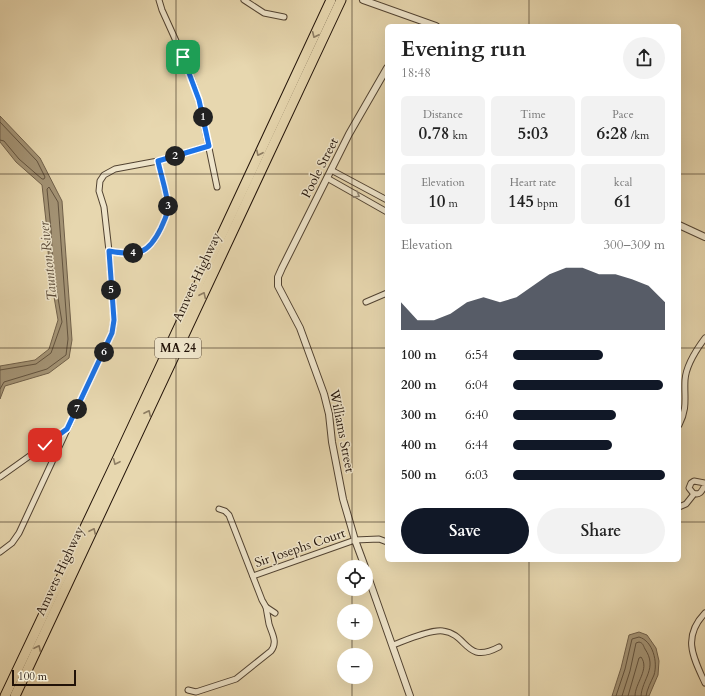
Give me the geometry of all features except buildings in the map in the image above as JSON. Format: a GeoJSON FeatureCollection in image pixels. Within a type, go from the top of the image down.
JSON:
{"type":"FeatureCollection","features":[{"type":"Feature","properties":{"kind":"highway","name":"Amvets Highway"},"geometry":{"type":"LineString","coordinates":[[5,696],[331,0]]}},
{"type":"Feature","properties":{"kind":"highway","name":"Amvets Highway"},"geometry":{"type":"LineString","coordinates":[[15,696],[341,0]]}},
{"type":"Feature","properties":{"kind":"street"},"geometry":{"type":"LineString","coordinates":[[159,0],[186,63],[201,108],[217,187]]}},
{"type":"Feature","properties":{"kind":"street"},"geometry":{"type":"LineString","coordinates":[[244,0],[259,10],[275,16],[284,17]]}},
{"type":"Feature","properties":{"kind":"street"},"geometry":{"type":"LineString","coordinates":[[363,0],[430,24]]}},
{"type":"Feature","properties":{"kind":"street"},"geometry":{"type":"LineString","coordinates":[[412,24],[415,19]]}},
{"type":"Feature","properties":{"kind":"street","name":"Poole Street"},"geometry":{"type":"LineString","coordinates":[[278,280],[282,268],[349,134],[385,71]]}},
{"type":"Feature","properties":{"kind":"street"},"geometry":{"type":"LineString","coordinates":[[0,552],[12,543],[19,533],[113,330],[114,320],[109,251],[104,208],[99,190],[101,179],[107,172],[115,169],[158,161],[209,146]]}},
{"type":"Feature","properties":{"kind":"street"},"geometry":{"type":"LineString","coordinates":[[109,251],[122,253],[139,252],[150,247],[156,237],[168,208],[158,161]]}},
{"type":"Feature","properties":{"kind":"street"},"geometry":{"type":"LineString","coordinates":[[331,170],[385,199]]}},
{"type":"Feature","properties":{"kind":"street"},"geometry":{"type":"LineString","coordinates":[[327,178],[385,211]]}},
{"type":"Feature","properties":{"kind":"street"},"geometry":{"type":"LineString","coordinates":[[681,226],[705,237]]}},
{"type":"Feature","properties":{"kind":"street","name":"Williams Street"},"geometry":{"type":"LineString","coordinates":[[278,280],[281,292],[300,328],[324,394],[329,414],[332,442],[343,499],[362,560]]}},
{"type":"Feature","properties":{"kind":"street"},"geometry":{"type":"LineString","coordinates":[[366,302],[385,294]]}},
{"type":"Feature","properties":{"kind":"street"},"geometry":{"type":"LineString","coordinates":[[681,419],[685,407],[685,379],[687,368],[705,338]]}},
{"type":"Feature","properties":{"kind":"street"},"geometry":{"type":"LineString","coordinates":[[0,477],[67,429]]}},
{"type":"Feature","properties":{"kind":"street"},"geometry":{"type":"LineString","coordinates":[[681,506],[686,504],[694,494],[701,492],[705,484],[697,481],[691,483],[689,488],[694,494]]}},
{"type":"Feature","properties":{"kind":"street"},"geometry":{"type":"LineString","coordinates":[[188,690],[196,692],[236,680],[271,651],[275,641],[266,607],[229,515],[225,510],[219,509]]}},
{"type":"Feature","properties":{"kind":"street","name":"Sir Josephs Court"},"geometry":{"type":"LineString","coordinates":[[253,576],[355,540],[379,539],[385,541]]}},
{"type":"Feature","properties":{"kind":"street"},"geometry":{"type":"LineString","coordinates":[[373,590],[410,696]]}},
{"type":"Feature","properties":{"kind":"street"},"geometry":{"type":"LineString","coordinates":[[266,607],[275,613]]}},
{"type":"Feature","properties":{"kind":"street"},"geometry":{"type":"LineString","coordinates":[[705,613],[693,629],[691,648],[694,661],[705,683]]}},
{"type":"Feature","properties":{"kind":"street"},"geometry":{"type":"LineString","coordinates":[[393,645],[433,632],[442,631],[455,636],[469,648],[479,653],[490,652],[499,647]]}},
{"type":"Feature","properties":{"kind":"water"},"geometry":{"type":"Polygon","coordinates":[[[0,116],[40,158],[62,201],[72,340],[69,358],[49,373],[5,386],[0,399],[0,366],[35,360],[49,349],[58,320],[49,268],[47,230],[42,185],[16,162],[0,142],[0,116]]]}},
{"type":"Feature","properties":{"kind":"water"},"geometry":{"type":"Polygon","coordinates":[[[639,632],[647,635],[656,648],[659,661],[658,675],[649,696],[612,696],[629,635],[639,632]]]}},
{"type":"Feature","properties":{"kind":"route"},"geometry":{"type":"LineString","coordinates":[[45,445],[67,429],[112,333],[114,320],[109,251],[134,253],[143,251],[150,247],[163,225],[168,211],[168,204],[158,161],[209,146],[199,100],[183,57]]}},
{"type":"Feature","properties":{"kind":"water label","name":"Taunton River"},"geometry":{"type":"Point","coordinates":[48,261]}}]}
